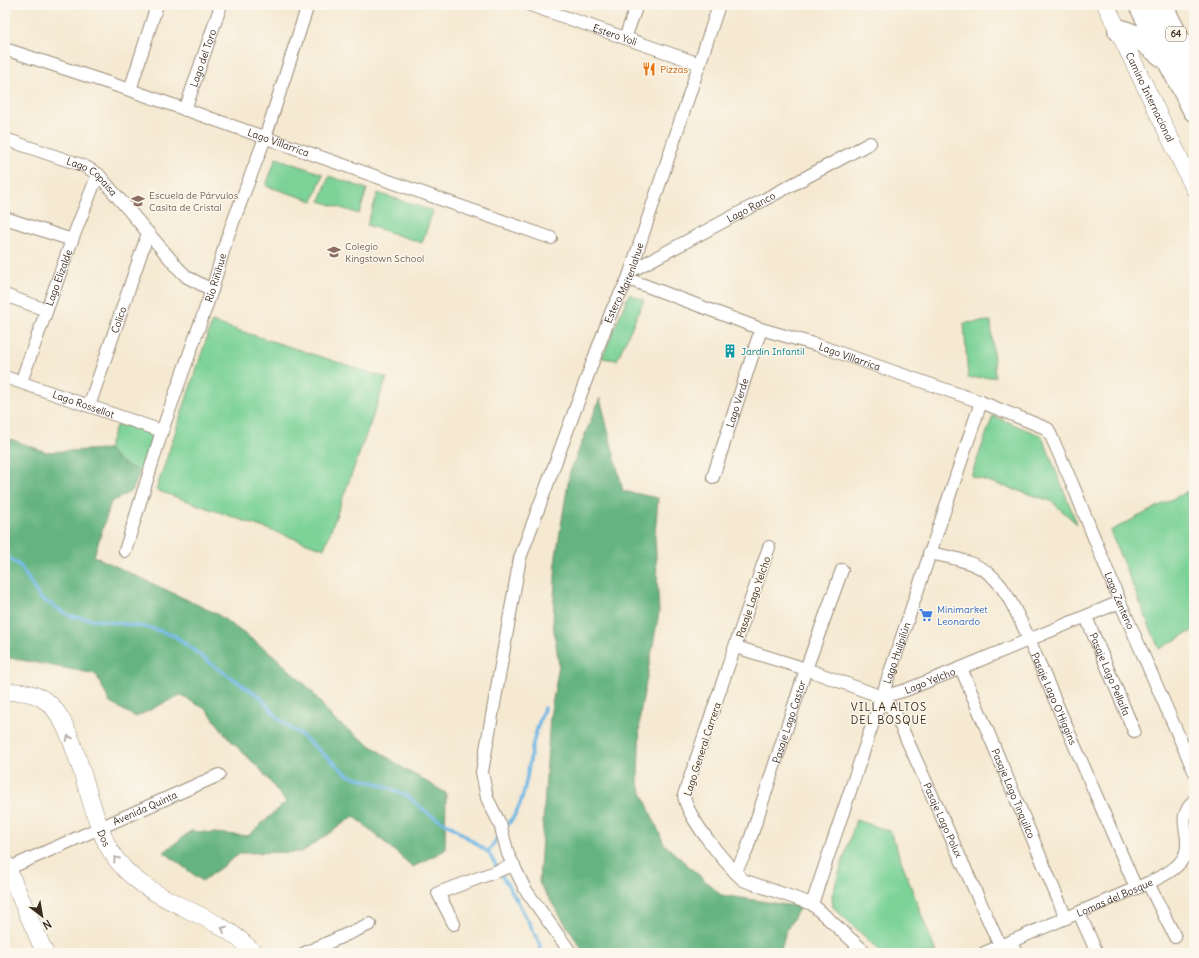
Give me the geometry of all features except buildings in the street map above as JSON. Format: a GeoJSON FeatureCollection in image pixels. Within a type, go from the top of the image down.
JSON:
{"type":"FeatureCollection","features":[{"type":"Feature","properties":{"kind":"highway","name":"64"},"geometry":{"type":"LineString","coordinates":[[1140,5],[1194,110]]}},
{"type":"Feature","properties":{"kind":"highway","name":"64"},"geometry":{"type":"LineString","coordinates":[[1161,5],[1192,67]]}},
{"type":"Feature","properties":{"kind":"highway"},"geometry":{"type":"LineString","coordinates":[[1170,5],[1192,67]]}},
{"type":"Feature","properties":{"kind":"highway"},"geometry":{"type":"LineString","coordinates":[[1119,30],[1138,36],[1170,62]]}},
{"type":"Feature","properties":{"kind":"street"},"geometry":{"type":"LineString","coordinates":[[130,90],[157,5]]}},
{"type":"Feature","properties":{"kind":"street","name":"Lago del Toro"},"geometry":{"type":"LineString","coordinates":[[185,110],[221,5]]}},
{"type":"Feature","properties":{"kind":"street","name":"Río Riñihue"},"geometry":{"type":"LineString","coordinates":[[125,551],[162,431],[212,290],[227,238],[265,138],[308,5]]}},
{"type":"Feature","properties":{"kind":"street","name":"Estero Yoli"},"geometry":{"type":"LineString","coordinates":[[530,5],[700,64]]}},
{"type":"Feature","properties":{"kind":"street"},"geometry":{"type":"LineString","coordinates":[[625,38],[637,5]]}},
{"type":"Feature","properties":{"kind":"street","name":"Estero Maitenlahue"},"geometry":{"type":"LineString","coordinates":[[571,953],[525,889],[514,865],[500,824],[487,798],[482,772],[520,558],[612,310],[630,275],[719,5]]}},
{"type":"Feature","properties":{"kind":"street","name":"Camino Internacional"},"geometry":{"type":"LineString","coordinates":[[1106,5],[1194,188]]}},
{"type":"Feature","properties":{"kind":"street","name":"Lago Villarrica"},"geometry":{"type":"LineString","coordinates":[[5,49],[130,90],[551,238]]}},
{"type":"Feature","properties":{"kind":"street","name":"Lago Copaisa"},"geometry":{"type":"LineString","coordinates":[[5,139],[84,166],[98,174],[187,277],[212,290]]}},
{"type":"Feature","properties":{"kind":"street","name":"Lago Ranco"},"geometry":{"type":"LineString","coordinates":[[630,275],[870,143]]}},
{"type":"Feature","properties":{"kind":"street","name":"Lago Elizalde"},"geometry":{"type":"LineString","coordinates":[[21,382],[46,310],[98,174]]}},
{"type":"Feature","properties":{"kind":"street"},"geometry":{"type":"LineString","coordinates":[[5,218],[72,240]]}},
{"type":"Feature","properties":{"kind":"street","name":"Colico"},"geometry":{"type":"LineString","coordinates":[[89,406],[148,233]]}},
{"type":"Feature","properties":{"kind":"street","name":"Lago Villarrica"},"geometry":{"type":"LineString","coordinates":[[630,275],[761,329],[818,345],[981,402],[1048,429]]}},
{"type":"Feature","properties":{"kind":"street"},"geometry":{"type":"LineString","coordinates":[[5,296],[46,310]]}},
{"type":"Feature","properties":{"kind":"street","name":"Lago Verde"},"geometry":{"type":"LineString","coordinates":[[713,477],[761,329]]}},
{"type":"Feature","properties":{"kind":"street","name":"Lago Rossellot"},"geometry":{"type":"LineString","coordinates":[[5,377],[162,431]]}},
{"type":"Feature","properties":{"kind":"street","name":"Lago Huilpilún"},"geometry":{"type":"LineString","coordinates":[[812,904],[981,402]]}},
{"type":"Feature","properties":{"kind":"street","name":"Lago Zenteno"},"geometry":{"type":"LineString","coordinates":[[1048,429],[1072,483],[1120,602],[1194,771]]}},
{"type":"Feature","properties":{"kind":"street","name":"Pasaje Lago Yelcho"},"geometry":{"type":"LineString","coordinates":[[736,647],[769,547]]}},
{"type":"Feature","properties":{"kind":"street","name":"Pasaje Lago O'Higgins"},"geometry":{"type":"LineString","coordinates":[[930,553],[970,563],[987,571],[994,577],[1010,600],[1136,888]]}},
{"type":"Feature","properties":{"kind":"street","name":"Pasaje Lago Castor"},"geometry":{"type":"LineString","coordinates":[[734,872],[746,852],[806,669],[842,570]]}},
{"type":"Feature","properties":{"kind":"street","name":"Lago Yelcho"},"geometry":{"type":"LineString","coordinates":[[882,697],[906,690],[962,668],[1120,602]]}},
{"type":"Feature","properties":{"kind":"street","name":"Pasaje Lago Pellaifa"},"geometry":{"type":"LineString","coordinates":[[1086,617],[1134,731]]}},
{"type":"Feature","properties":{"kind":"street"},"geometry":{"type":"LineString","coordinates":[[736,647],[806,669],[882,697]]}},
{"type":"Feature","properties":{"kind":"street","name":"Lago General Carrera"},"geometry":{"type":"LineString","coordinates":[[736,647],[684,795],[687,808],[734,872],[743,880],[812,904],[866,953]]}},
{"type":"Feature","properties":{"kind":"street","name":"Pasaje Lago Tinquilco"},"geometry":{"type":"LineString","coordinates":[[962,668],[1066,918]]}},
{"type":"Feature","properties":{"kind":"street","name":"Dos"},"geometry":{"type":"LineString","coordinates":[[5,692],[21,692],[38,696],[57,712],[71,740],[100,828],[116,860],[133,878],[151,891],[233,934],[254,953]]}},
{"type":"Feature","properties":{"kind":"street","name":"Pasaje Lago Polux"},"geometry":{"type":"LineString","coordinates":[[882,697],[894,711],[1005,944],[1016,953]]}},
{"type":"Feature","properties":{"kind":"street","name":"Avenida Quinta"},"geometry":{"type":"LineString","coordinates":[[6,867],[100,828],[219,775]]}},
{"type":"Feature","properties":{"kind":"street","name":"Lomas del Bosque"},"geometry":{"type":"LineString","coordinates":[[984,953],[1164,876],[1181,862],[1187,846],[1184,818],[1187,809],[1194,800]]}},
{"type":"Feature","properties":{"kind":"street"},"geometry":{"type":"LineString","coordinates":[[454,924],[438,893],[514,865]]}},
{"type":"Feature","properties":{"kind":"street"},"geometry":{"type":"LineString","coordinates":[[6,867],[45,953]]}},
{"type":"Feature","properties":{"kind":"street"},"geometry":{"type":"LineString","coordinates":[[1148,883],[1175,937]]}},
{"type":"Feature","properties":{"kind":"street"},"geometry":{"type":"LineString","coordinates":[[1079,913],[1096,953]]}},
{"type":"Feature","properties":{"kind":"street"},"geometry":{"type":"LineString","coordinates":[[305,953],[370,924]]}},
{"type":"Feature","properties":{"kind":"green space"},"geometry":{"type":"Polygon","coordinates":[[[276,158],[323,174],[313,201],[266,186],[276,158]]]}},
{"type":"Feature","properties":{"kind":"green space"},"geometry":{"type":"Polygon","coordinates":[[[329,176],[367,189],[359,214],[320,201],[329,176]]]}},
{"type":"Feature","properties":{"kind":"green space"},"geometry":{"type":"Polygon","coordinates":[[[378,193],[433,211],[422,243],[367,225],[378,193]]]}},
{"type":"Feature","properties":{"kind":"green space"},"geometry":{"type":"Polygon","coordinates":[[[629,294],[644,300],[617,360],[602,358],[629,294]]]}},
{"type":"Feature","properties":{"kind":"green space"},"geometry":{"type":"Polygon","coordinates":[[[991,321],[995,377],[968,378],[964,323],[991,321]]]}},
{"type":"Feature","properties":{"kind":"green space"},"geometry":{"type":"Polygon","coordinates":[[[212,322],[387,378],[324,549],[156,490],[212,322]]]}},
{"type":"Feature","properties":{"kind":"green space"},"geometry":{"type":"Polygon","coordinates":[[[600,398],[623,491],[658,498],[655,536],[659,613],[640,714],[638,783],[664,844],[721,895],[800,907],[786,931],[780,953],[588,953],[583,951],[539,883],[550,717],[559,665],[553,624],[556,556],[570,471],[600,398]]]}},
{"type":"Feature","properties":{"kind":"green space"},"geometry":{"type":"Polygon","coordinates":[[[993,416],[1042,436],[1077,524],[1051,501],[971,476],[993,416]]]}},
{"type":"Feature","properties":{"kind":"green space"},"geometry":{"type":"Polygon","coordinates":[[[116,426],[133,426],[153,434],[147,456],[140,472],[120,463],[108,449],[116,426]]]}},
{"type":"Feature","properties":{"kind":"green space"},"geometry":{"type":"Polygon","coordinates":[[[5,437],[46,452],[108,449],[120,462],[140,472],[132,491],[111,502],[94,556],[217,614],[272,654],[309,688],[334,720],[406,770],[446,793],[445,850],[413,867],[354,816],[302,852],[241,853],[202,881],[164,852],[191,831],[248,836],[286,802],[261,770],[229,739],[207,710],[180,695],[136,717],[110,703],[96,674],[5,657],[5,437]]]}},
{"type":"Feature","properties":{"kind":"green space"},"geometry":{"type":"Polygon","coordinates":[[[1194,488],[1194,630],[1159,649],[1110,531],[1194,488]]]}},
{"type":"Feature","properties":{"kind":"green space"},"geometry":{"type":"Polygon","coordinates":[[[856,820],[890,831],[936,953],[882,953],[833,907],[832,895],[856,820]]]}},
{"type":"Feature","properties":{"kind":"waterway"},"geometry":{"type":"LineString","coordinates":[[5,555],[21,567],[40,598],[70,616],[151,628],[175,636],[214,666],[259,696],[280,720],[301,735],[348,775],[382,785],[406,795],[429,814],[451,826],[488,852],[518,902],[539,942],[541,953]]}},
{"type":"Feature","properties":{"kind":"waterway"},"geometry":{"type":"LineString","coordinates":[[504,829],[511,821],[520,804],[526,784],[533,742],[544,708]]}},
{"type":"Feature","properties":{"kind":"waterway"},"geometry":{"type":"LineString","coordinates":[[488,852],[500,834]]}},
{"type":"Feature","properties":{"kind":"place","name":"Pizzas"},"geometry":{"type":"Point","coordinates":[649,69]}},
{"type":"Feature","properties":{"kind":"place","name":"Escuela de Párvulos Casita de Cristal"},"geometry":{"type":"Point","coordinates":[138,201]}},
{"type":"Feature","properties":{"kind":"place","name":"Colegio Kingstown School"},"geometry":{"type":"Point","coordinates":[334,252]}},
{"type":"Feature","properties":{"kind":"place","name":"Jardín Infantil"},"geometry":{"type":"Point","coordinates":[730,351]}},
{"type":"Feature","properties":{"kind":"place","name":"Minimarket Leonardo"},"geometry":{"type":"Point","coordinates":[926,615]}},
{"type":"Feature","properties":{"kind":"district","name":"VILLA ALTOS DEL BOSQUE"},"geometry":{"type":"Point","coordinates":[889,713]}}]}
